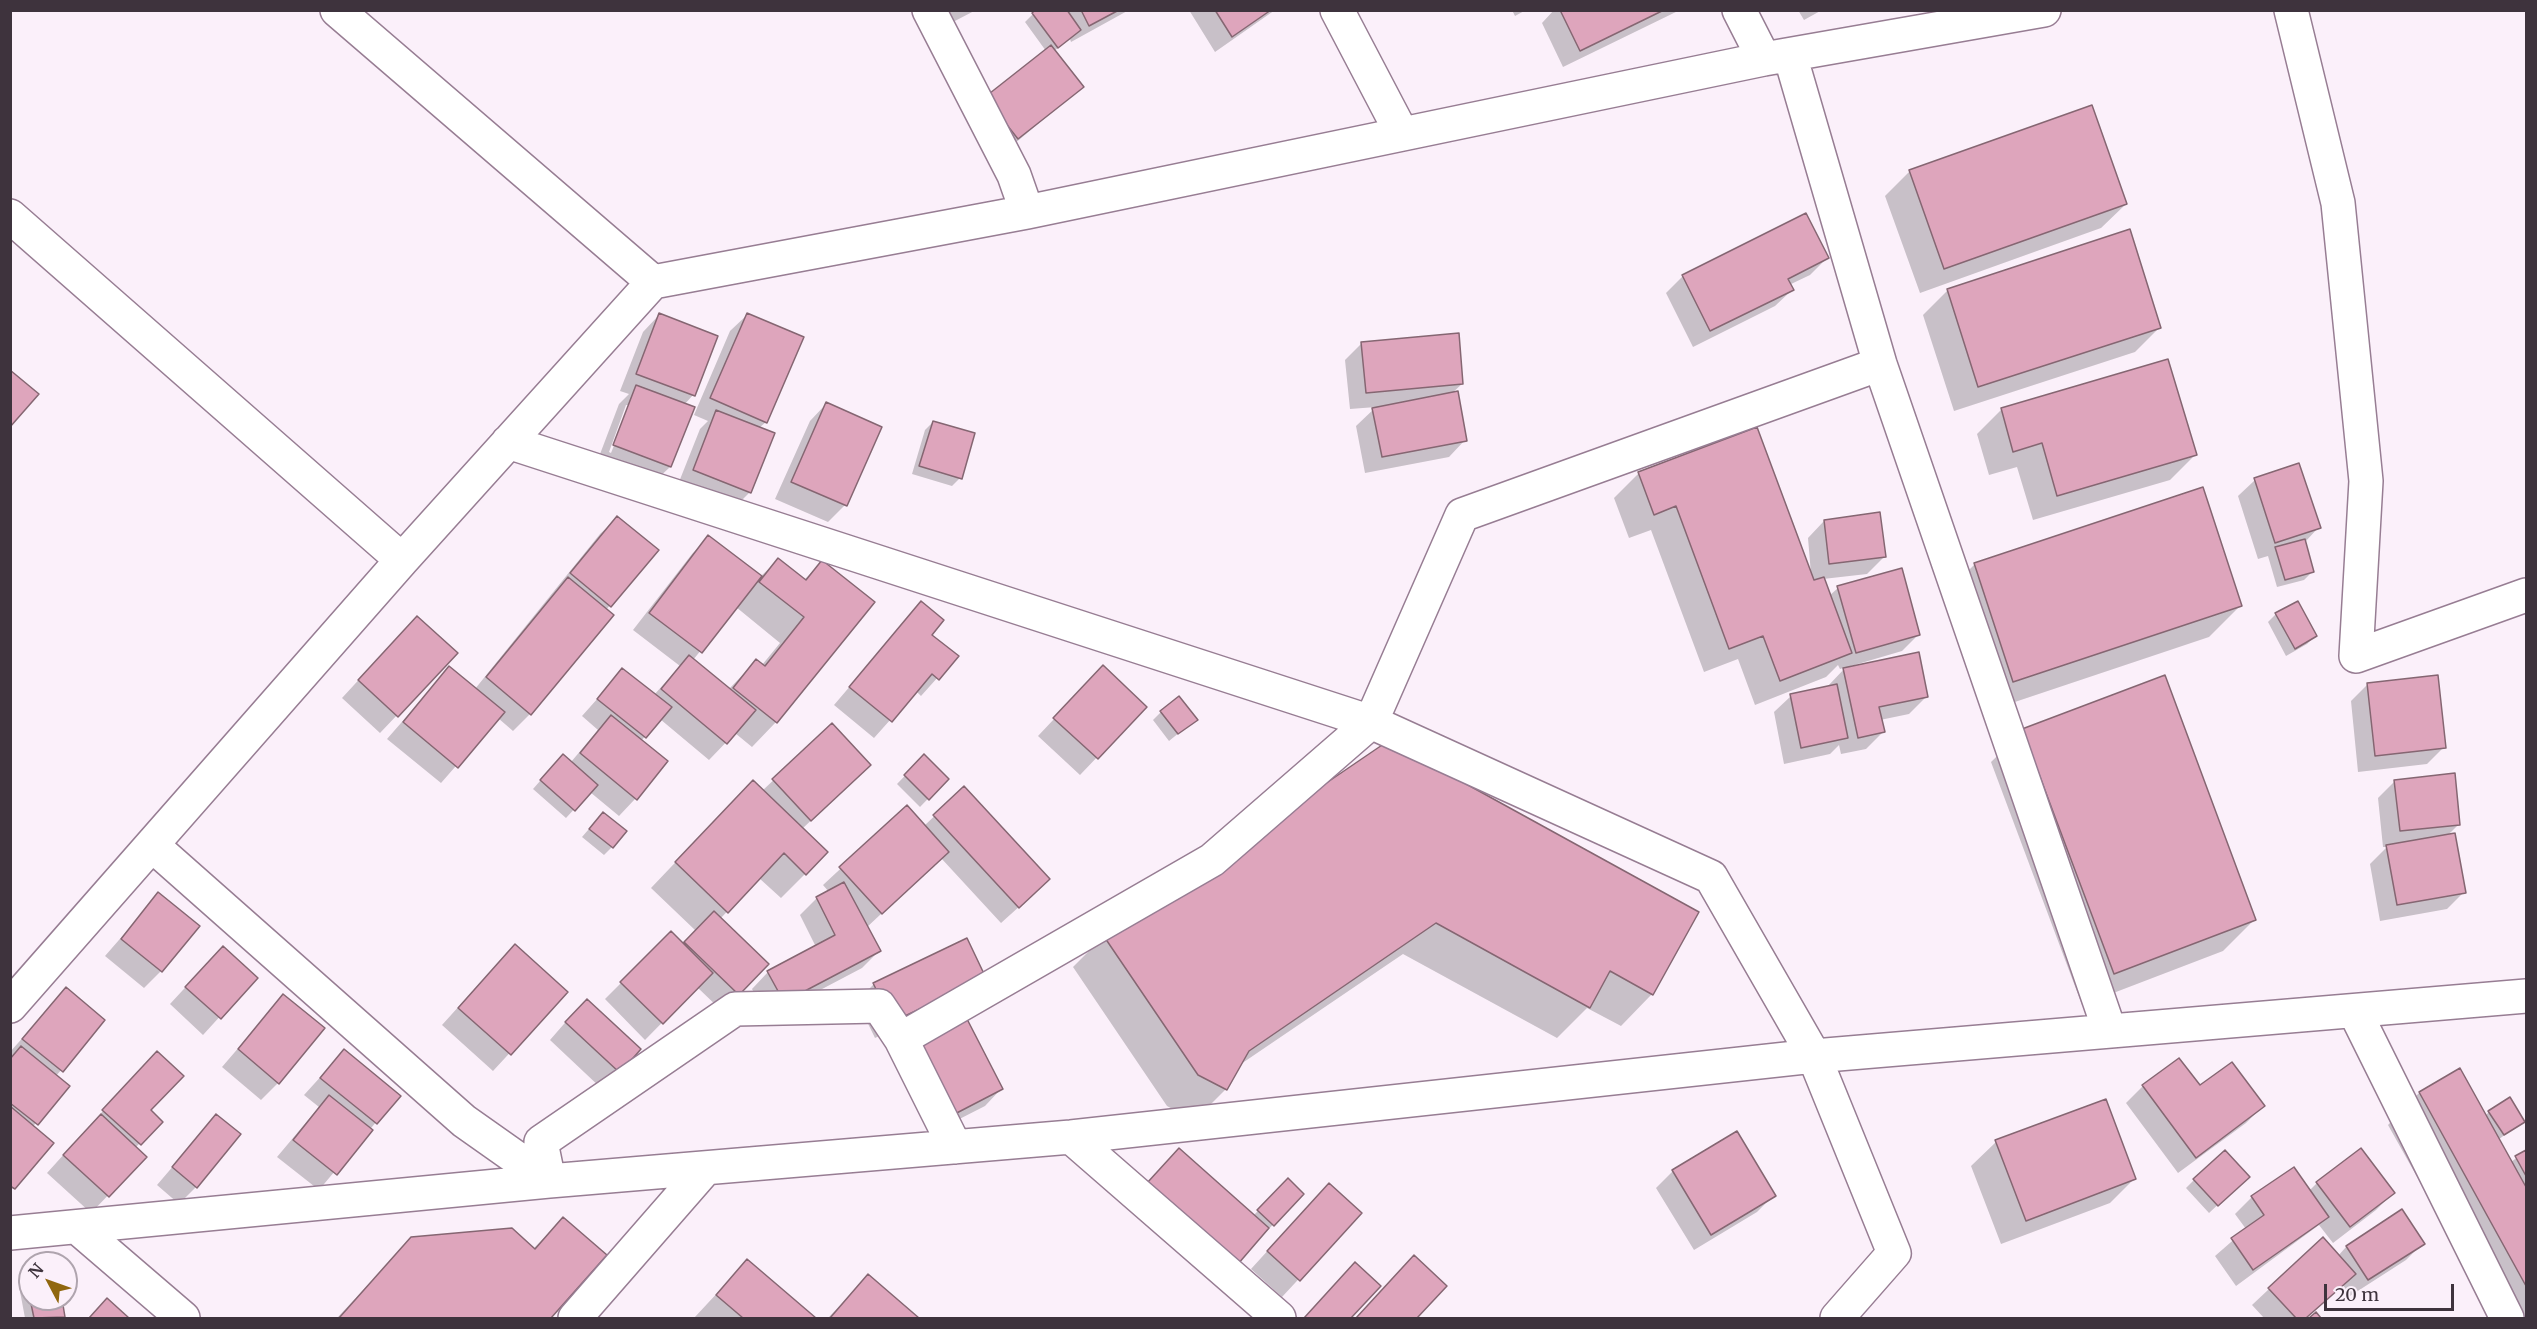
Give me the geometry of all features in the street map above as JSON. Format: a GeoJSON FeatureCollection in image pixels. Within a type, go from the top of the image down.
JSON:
{"type":"FeatureCollection","features":[{"type":"Feature","properties":{"kind":"street"},"geometry":{"type":"LineString","coordinates":[[337,10],[653,282]]}},
{"type":"Feature","properties":{"kind":"street"},"geometry":{"type":"LineString","coordinates":[[929,10],[1014,175],[1027,212]]}},
{"type":"Feature","properties":{"kind":"street"},"geometry":{"type":"LineString","coordinates":[[1337,10],[1402,134]]}},
{"type":"Feature","properties":{"kind":"street"},"geometry":{"type":"LineString","coordinates":[[1739,10],[1777,57],[2109,1029]]}},
{"type":"Feature","properties":{"kind":"street"},"geometry":{"type":"LineString","coordinates":[[10,1006],[402,560],[653,282],[1027,212],[1777,57],[2044,10]]}},
{"type":"Feature","properties":{"kind":"street"},"geometry":{"type":"LineString","coordinates":[[2291,10],[2338,203],[2367,481],[2356,656],[2526,594]]}},
{"type":"Feature","properties":{"kind":"street"},"geometry":{"type":"LineString","coordinates":[[10,216],[402,560]]}},
{"type":"Feature","properties":{"kind":"street"},"geometry":{"type":"LineString","coordinates":[[901,1039],[1212,860],[1371,722],[1462,515],[1881,364]]}},
{"type":"Feature","properties":{"kind":"street"},"geometry":{"type":"LineString","coordinates":[[508,442],[1371,722],[1711,877],[1814,1056],[1894,1253],[1837,1318]]}},
{"type":"Feature","properties":{"kind":"street"},"geometry":{"type":"LineString","coordinates":[[152,845],[464,1121],[549,1181]]}},
{"type":"Feature","properties":{"kind":"street"},"geometry":{"type":"LineString","coordinates":[[10,1233],[549,1181],[1071,1137],[1814,1056],[2109,1029],[2355,1012],[2526,996]]}},
{"type":"Feature","properties":{"kind":"street"},"geometry":{"type":"LineString","coordinates":[[549,1181],[541,1142],[735,1009],[879,1006],[901,1039],[955,1147]]}},
{"type":"Feature","properties":{"kind":"street"},"geometry":{"type":"LineString","coordinates":[[2355,1012],[2507,1318]]}},
{"type":"Feature","properties":{"kind":"street"},"geometry":{"type":"LineString","coordinates":[[1071,1137],[1279,1318]]}},
{"type":"Feature","properties":{"kind":"street"},"geometry":{"type":"LineString","coordinates":[[575,1318],[705,1169]]}},
{"type":"Feature","properties":{"kind":"street"},"geometry":{"type":"LineString","coordinates":[[77,1227],[183,1318]]}},
{"type":"Feature","properties":{"kind":"building"},"geometry":{"type":"Polygon","coordinates":[[[1035,10],[1067,10],[1081,30],[1058,48],[1032,13],[1035,10]]]}},
{"type":"Feature","properties":{"kind":"building"},"geometry":{"type":"Polygon","coordinates":[[[1081,10],[1119,10],[1089,26],[1081,10]]]}},
{"type":"Feature","properties":{"kind":"building"},"geometry":{"type":"Polygon","coordinates":[[[1215,10],[1271,10],[1232,37],[1215,10]]]}},
{"type":"Feature","properties":{"kind":"building"},"geometry":{"type":"Polygon","coordinates":[[[1560,10],[1664,10],[1580,51],[1560,10]]]}},
{"type":"Feature","properties":{"kind":"building"},"geometry":{"type":"Polygon","coordinates":[[[1051,45],[1084,87],[1018,139],[985,97],[1051,45]]]}},
{"type":"Feature","properties":{"kind":"building"},"geometry":{"type":"Polygon","coordinates":[[[2092,105],[2127,204],[1944,269],[1909,170],[2092,105]]]}},
{"type":"Feature","properties":{"kind":"building"},"geometry":{"type":"Polygon","coordinates":[[[1806,213],[1829,258],[1788,279],[1794,290],[1710,331],[1682,275],[1806,213]]]}},
{"type":"Feature","properties":{"kind":"building"},"geometry":{"type":"Polygon","coordinates":[[[2130,229],[2161,328],[1978,387],[1947,289],[2130,229]]]}},
{"type":"Feature","properties":{"kind":"building"},"geometry":{"type":"Polygon","coordinates":[[[659,313],[718,336],[695,396],[636,374],[659,313]]]}},
{"type":"Feature","properties":{"kind":"building"},"geometry":{"type":"Polygon","coordinates":[[[747,313],[804,337],[767,423],[710,398],[747,313]]]}},
{"type":"Feature","properties":{"kind":"building"},"geometry":{"type":"Polygon","coordinates":[[[1459,333],[1463,384],[1366,393],[1361,342],[1459,333]]]}},
{"type":"Feature","properties":{"kind":"building"},"geometry":{"type":"Polygon","coordinates":[[[2168,359],[2197,455],[2057,496],[2042,443],[2013,452],[2001,408],[2168,359]]]}},
{"type":"Feature","properties":{"kind":"building"},"geometry":{"type":"Polygon","coordinates":[[[10,370],[39,394],[10,427],[10,370]]]}},
{"type":"Feature","properties":{"kind":"building"},"geometry":{"type":"Polygon","coordinates":[[[636,385],[695,407],[671,467],[613,445],[636,385]]]}},
{"type":"Feature","properties":{"kind":"building"},"geometry":{"type":"Polygon","coordinates":[[[1458,391],[1467,441],[1382,457],[1372,408],[1458,391]]]}},
{"type":"Feature","properties":{"kind":"building"},"geometry":{"type":"Polygon","coordinates":[[[826,402],[882,427],[847,506],[791,482],[826,402]]]}},
{"type":"Feature","properties":{"kind":"building"},"geometry":{"type":"Polygon","coordinates":[[[716,410],[775,433],[751,493],[693,470],[716,410]]]}},
{"type":"Feature","properties":{"kind":"building"},"geometry":{"type":"Polygon","coordinates":[[[933,421],[975,433],[962,479],[919,466],[933,421]]]}},
{"type":"Feature","properties":{"kind":"building"},"geometry":{"type":"Polygon","coordinates":[[[1757,427],[1814,580],[1824,577],[1852,653],[1780,681],[1763,636],[1729,649],[1676,506],[1654,515],[1638,472],[1757,427]]]}},
{"type":"Feature","properties":{"kind":"building"},"geometry":{"type":"Polygon","coordinates":[[[2299,463],[2321,528],[2275,543],[2254,478],[2299,463]]]}},
{"type":"Feature","properties":{"kind":"building"},"geometry":{"type":"Polygon","coordinates":[[[2203,487],[2242,606],[2013,682],[1974,563],[2203,487]]]}},
{"type":"Feature","properties":{"kind":"building"},"geometry":{"type":"Polygon","coordinates":[[[1880,512],[1886,557],[1829,564],[1824,520],[1880,512]]]}},
{"type":"Feature","properties":{"kind":"building"},"geometry":{"type":"Polygon","coordinates":[[[617,516],[659,550],[611,607],[570,573],[617,516]]]}},
{"type":"Feature","properties":{"kind":"building"},"geometry":{"type":"Polygon","coordinates":[[[708,535],[762,576],[702,653],[649,613],[708,535]]]}},
{"type":"Feature","properties":{"kind":"building"},"geometry":{"type":"Polygon","coordinates":[[[2305,539],[2314,572],[2285,580],[2275,547],[2305,539]]]}},
{"type":"Feature","properties":{"kind":"building"},"geometry":{"type":"Polygon","coordinates":[[[778,558],[806,580],[822,560],[875,602],[777,723],[733,688],[756,659],[765,666],[804,617],[759,582],[778,558]]]}},
{"type":"Feature","properties":{"kind":"building"},"geometry":{"type":"Polygon","coordinates":[[[1902,568],[1920,635],[1856,653],[1837,586],[1902,568]]]}},
{"type":"Feature","properties":{"kind":"building"},"geometry":{"type":"Polygon","coordinates":[[[568,577],[614,615],[531,715],[486,677],[568,577]]]}},
{"type":"Feature","properties":{"kind":"building"},"geometry":{"type":"Polygon","coordinates":[[[921,601],[944,620],[932,635],[959,656],[939,680],[932,674],[892,722],[849,687],[921,601]]]}},
{"type":"Feature","properties":{"kind":"building"},"geometry":{"type":"Polygon","coordinates":[[[2298,601],[2317,636],[2295,649],[2275,613],[2298,601]]]}},
{"type":"Feature","properties":{"kind":"building"},"geometry":{"type":"Polygon","coordinates":[[[417,616],[458,653],[398,717],[358,680],[417,616]]]}},
{"type":"Feature","properties":{"kind":"building"},"geometry":{"type":"Polygon","coordinates":[[[1919,652],[1928,697],[1879,707],[1885,732],[1858,738],[1843,668],[1919,652]]]}},
{"type":"Feature","properties":{"kind":"building"},"geometry":{"type":"Polygon","coordinates":[[[689,655],[756,710],[727,744],[661,689],[689,655]]]}},
{"type":"Feature","properties":{"kind":"building"},"geometry":{"type":"Polygon","coordinates":[[[1103,665],[1147,707],[1098,759],[1053,718],[1103,665]]]}},
{"type":"Feature","properties":{"kind":"building"},"geometry":{"type":"Polygon","coordinates":[[[449,666],[505,712],[458,768],[403,722],[449,666]]]}},
{"type":"Feature","properties":{"kind":"building"},"geometry":{"type":"Polygon","coordinates":[[[622,668],[672,707],[646,738],[597,699],[622,668]]]}},
{"type":"Feature","properties":{"kind":"building"},"geometry":{"type":"Polygon","coordinates":[[[2165,675],[2256,920],[2114,974],[2022,729],[2165,675]]]}},
{"type":"Feature","properties":{"kind":"building"},"geometry":{"type":"Polygon","coordinates":[[[2438,675],[2446,748],[2375,756],[2367,683],[2438,675]]]}},
{"type":"Feature","properties":{"kind":"building"},"geometry":{"type":"Polygon","coordinates":[[[1837,684],[1848,738],[1801,748],[1790,694],[1837,684]]]}},
{"type":"Feature","properties":{"kind":"building"},"geometry":{"type":"Polygon","coordinates":[[[1179,696],[1198,720],[1178,734],[1160,711],[1179,696]]]}},
{"type":"Feature","properties":{"kind":"building"},"geometry":{"type":"Polygon","coordinates":[[[611,715],[668,761],[637,800],[580,753],[611,715]]]}},
{"type":"Feature","properties":{"kind":"building"},"geometry":{"type":"Polygon","coordinates":[[[832,723],[871,765],[811,821],[772,779],[832,723]]]}},
{"type":"Feature","properties":{"kind":"building"},"geometry":{"type":"Polygon","coordinates":[[[1388,741],[1699,912],[1653,995],[1610,971],[1590,1008],[1436,923],[1249,1051],[1227,1090],[1198,1075],[1103,935],[1388,741]]]}},
{"type":"Feature","properties":{"kind":"building"},"geometry":{"type":"Polygon","coordinates":[[[563,754],[598,785],[575,811],[540,780],[563,754]]]}},
{"type":"Feature","properties":{"kind":"building"},"geometry":{"type":"Polygon","coordinates":[[[924,754],[949,779],[929,800],[904,775],[924,754]]]}},
{"type":"Feature","properties":{"kind":"building"},"geometry":{"type":"Polygon","coordinates":[[[2455,773],[2460,825],[2400,831],[2394,780],[2455,773]]]}},
{"type":"Feature","properties":{"kind":"building"},"geometry":{"type":"Polygon","coordinates":[[[753,780],[828,852],[806,875],[784,853],[728,913],[675,862],[753,780]]]}},
{"type":"Feature","properties":{"kind":"building"},"geometry":{"type":"Polygon","coordinates":[[[964,786],[1050,879],[1019,908],[933,815],[964,786]]]}},
{"type":"Feature","properties":{"kind":"building"},"geometry":{"type":"Polygon","coordinates":[[[907,805],[949,852],[882,914],[839,867],[907,805]]]}},
{"type":"Feature","properties":{"kind":"building"},"geometry":{"type":"Polygon","coordinates":[[[603,812],[627,831],[613,848],[589,829],[603,812]]]}},
{"type":"Feature","properties":{"kind":"building"},"geometry":{"type":"Polygon","coordinates":[[[2455,833],[2466,893],[2397,905],[2386,845],[2455,833]]]}},
{"type":"Feature","properties":{"kind":"building"},"geometry":{"type":"Polygon","coordinates":[[[844,882],[881,951],[784,1002],[767,971],[835,935],[816,897],[844,882]]]}},
{"type":"Feature","properties":{"kind":"building"},"geometry":{"type":"Polygon","coordinates":[[[158,892],[200,926],[162,972],[121,939],[158,892]]]}},
{"type":"Feature","properties":{"kind":"building"},"geometry":{"type":"Polygon","coordinates":[[[714,911],[769,964],[739,995],[684,942],[714,911]]]}},
{"type":"Feature","properties":{"kind":"building"},"geometry":{"type":"Polygon","coordinates":[[[671,931],[713,973],[663,1024],[620,982],[671,931]]]}},
{"type":"Feature","properties":{"kind":"building"},"geometry":{"type":"Polygon","coordinates":[[[967,938],[986,978],[892,1022],[873,983],[967,938]]]}},
{"type":"Feature","properties":{"kind":"building"},"geometry":{"type":"Polygon","coordinates":[[[515,944],[568,992],[511,1055],[458,1008],[515,944]]]}},
{"type":"Feature","properties":{"kind":"building"},"geometry":{"type":"Polygon","coordinates":[[[223,946],[258,978],[221,1019],[185,987],[223,946]]]}},
{"type":"Feature","properties":{"kind":"building"},"geometry":{"type":"Polygon","coordinates":[[[66,987],[105,1020],[63,1072],[22,1039],[66,987]]]}},
{"type":"Feature","properties":{"kind":"building"},"geometry":{"type":"Polygon","coordinates":[[[283,994],[325,1028],[279,1084],[238,1049],[283,994]]]}},
{"type":"Feature","properties":{"kind":"building"},"geometry":{"type":"Polygon","coordinates":[[[587,999],[641,1049],[620,1073],[565,1022],[587,999]]]}},
{"type":"Feature","properties":{"kind":"building"},"geometry":{"type":"Polygon","coordinates":[[[967,1019],[1003,1089],[949,1117],[913,1046],[967,1019]]]}},
{"type":"Feature","properties":{"kind":"building"},"geometry":{"type":"Polygon","coordinates":[[[21,1046],[70,1086],[38,1125],[10,1103],[10,1059],[21,1046]]]}},
{"type":"Feature","properties":{"kind":"building"},"geometry":{"type":"Polygon","coordinates":[[[344,1049],[401,1096],[377,1124],[320,1078],[344,1049]]]}},
{"type":"Feature","properties":{"kind":"building"},"geometry":{"type":"Polygon","coordinates":[[[157,1051],[184,1076],[151,1110],[163,1122],[141,1145],[102,1110],[157,1051]]]}},
{"type":"Feature","properties":{"kind":"building"},"geometry":{"type":"Polygon","coordinates":[[[2179,1058],[2200,1085],[2232,1062],[2265,1106],[2196,1158],[2142,1085],[2179,1058]]]}},
{"type":"Feature","properties":{"kind":"building"},"geometry":{"type":"Polygon","coordinates":[[[2460,1068],[2526,1187],[2526,1286],[2419,1092],[2460,1068]]]}},
{"type":"Feature","properties":{"kind":"building"},"geometry":{"type":"Polygon","coordinates":[[[329,1095],[373,1130],[337,1175],[293,1140],[329,1095]]]}},
{"type":"Feature","properties":{"kind":"building"},"geometry":{"type":"Polygon","coordinates":[[[2510,1097],[2525,1122],[2504,1135],[2488,1111],[2510,1097]]]}},
{"type":"Feature","properties":{"kind":"building"},"geometry":{"type":"Polygon","coordinates":[[[2106,1099],[2136,1179],[2026,1221],[1995,1140],[2106,1099]]]}},
{"type":"Feature","properties":{"kind":"building"},"geometry":{"type":"Polygon","coordinates":[[[10,1106],[54,1143],[15,1189],[10,1186],[10,1106]]]}},
{"type":"Feature","properties":{"kind":"building"},"geometry":{"type":"Polygon","coordinates":[[[101,1114],[147,1157],[109,1197],[63,1155],[101,1114]]]}},
{"type":"Feature","properties":{"kind":"building"},"geometry":{"type":"Polygon","coordinates":[[[216,1114],[241,1134],[197,1188],[172,1167],[216,1114]]]}},
{"type":"Feature","properties":{"kind":"building"},"geometry":{"type":"Polygon","coordinates":[[[1737,1131],[1776,1196],[1711,1235],[1672,1170],[1737,1131]]]}},
{"type":"Feature","properties":{"kind":"building"},"geometry":{"type":"Polygon","coordinates":[[[1179,1148],[1269,1228],[1238,1264],[1147,1183],[1179,1148]]]}},
{"type":"Feature","properties":{"kind":"building"},"geometry":{"type":"Polygon","coordinates":[[[2361,1148],[2395,1193],[2350,1227],[2316,1182],[2361,1148]]]}},
{"type":"Feature","properties":{"kind":"building"},"geometry":{"type":"Polygon","coordinates":[[[2225,1150],[2250,1177],[2218,1206],[2193,1179],[2225,1150]]]}},
{"type":"Feature","properties":{"kind":"building"},"geometry":{"type":"Polygon","coordinates":[[[2526,1150],[2526,1176],[2515,1156],[2526,1150]]]}},
{"type":"Feature","properties":{"kind":"building"},"geometry":{"type":"Polygon","coordinates":[[[2294,1167],[2329,1217],[2253,1270],[2231,1238],[2264,1215],[2251,1196],[2294,1167]]]}},
{"type":"Feature","properties":{"kind":"building"},"geometry":{"type":"Polygon","coordinates":[[[1288,1178],[1304,1194],[1274,1226],[1257,1210],[1288,1178]]]}},
{"type":"Feature","properties":{"kind":"building"},"geometry":{"type":"Polygon","coordinates":[[[1329,1183],[1362,1213],[1300,1281],[1267,1251],[1329,1183]]]}},
{"type":"Feature","properties":{"kind":"building"},"geometry":{"type":"Polygon","coordinates":[[[2402,1209],[2425,1244],[2368,1280],[2346,1246],[2402,1209]]]}},
{"type":"Feature","properties":{"kind":"building"},"geometry":{"type":"Polygon","coordinates":[[[563,1217],[607,1255],[551,1318],[339,1318],[411,1237],[512,1228],[535,1249],[563,1217]]]}},
{"type":"Feature","properties":{"kind":"building"},"geometry":{"type":"Polygon","coordinates":[[[2323,1237],[2356,1274],[2306,1318],[2296,1318],[2268,1288],[2323,1237]]]}},
{"type":"Feature","properties":{"kind":"building"},"geometry":{"type":"Polygon","coordinates":[[[1414,1255],[1447,1286],[1417,1318],[1356,1318],[1414,1255]]]}},
{"type":"Feature","properties":{"kind":"building"},"geometry":{"type":"Polygon","coordinates":[[[747,1259],[816,1318],[743,1318],[716,1295],[747,1259]]]}},
{"type":"Feature","properties":{"kind":"building"},"geometry":{"type":"Polygon","coordinates":[[[1355,1262],[1381,1286],[1351,1318],[1304,1318],[1355,1262]]]}},
{"type":"Feature","properties":{"kind":"building"},"geometry":{"type":"Polygon","coordinates":[[[868,1274],[919,1318],[830,1318],[868,1274]]]}},
{"type":"Feature","properties":{"kind":"building"},"geometry":{"type":"Polygon","coordinates":[[[107,1298],[129,1318],[89,1318],[107,1298]]]}},
{"type":"Feature","properties":{"kind":"building"},"geometry":{"type":"Polygon","coordinates":[[[33,1311],[64,1311],[65,1317],[34,1318],[33,1311]]]}},
{"type":"Feature","properties":{"kind":"building"},"geometry":{"type":"Polygon","coordinates":[[[2316,1312],[2321,1318],[2309,1318],[2316,1312]]]}}]}
